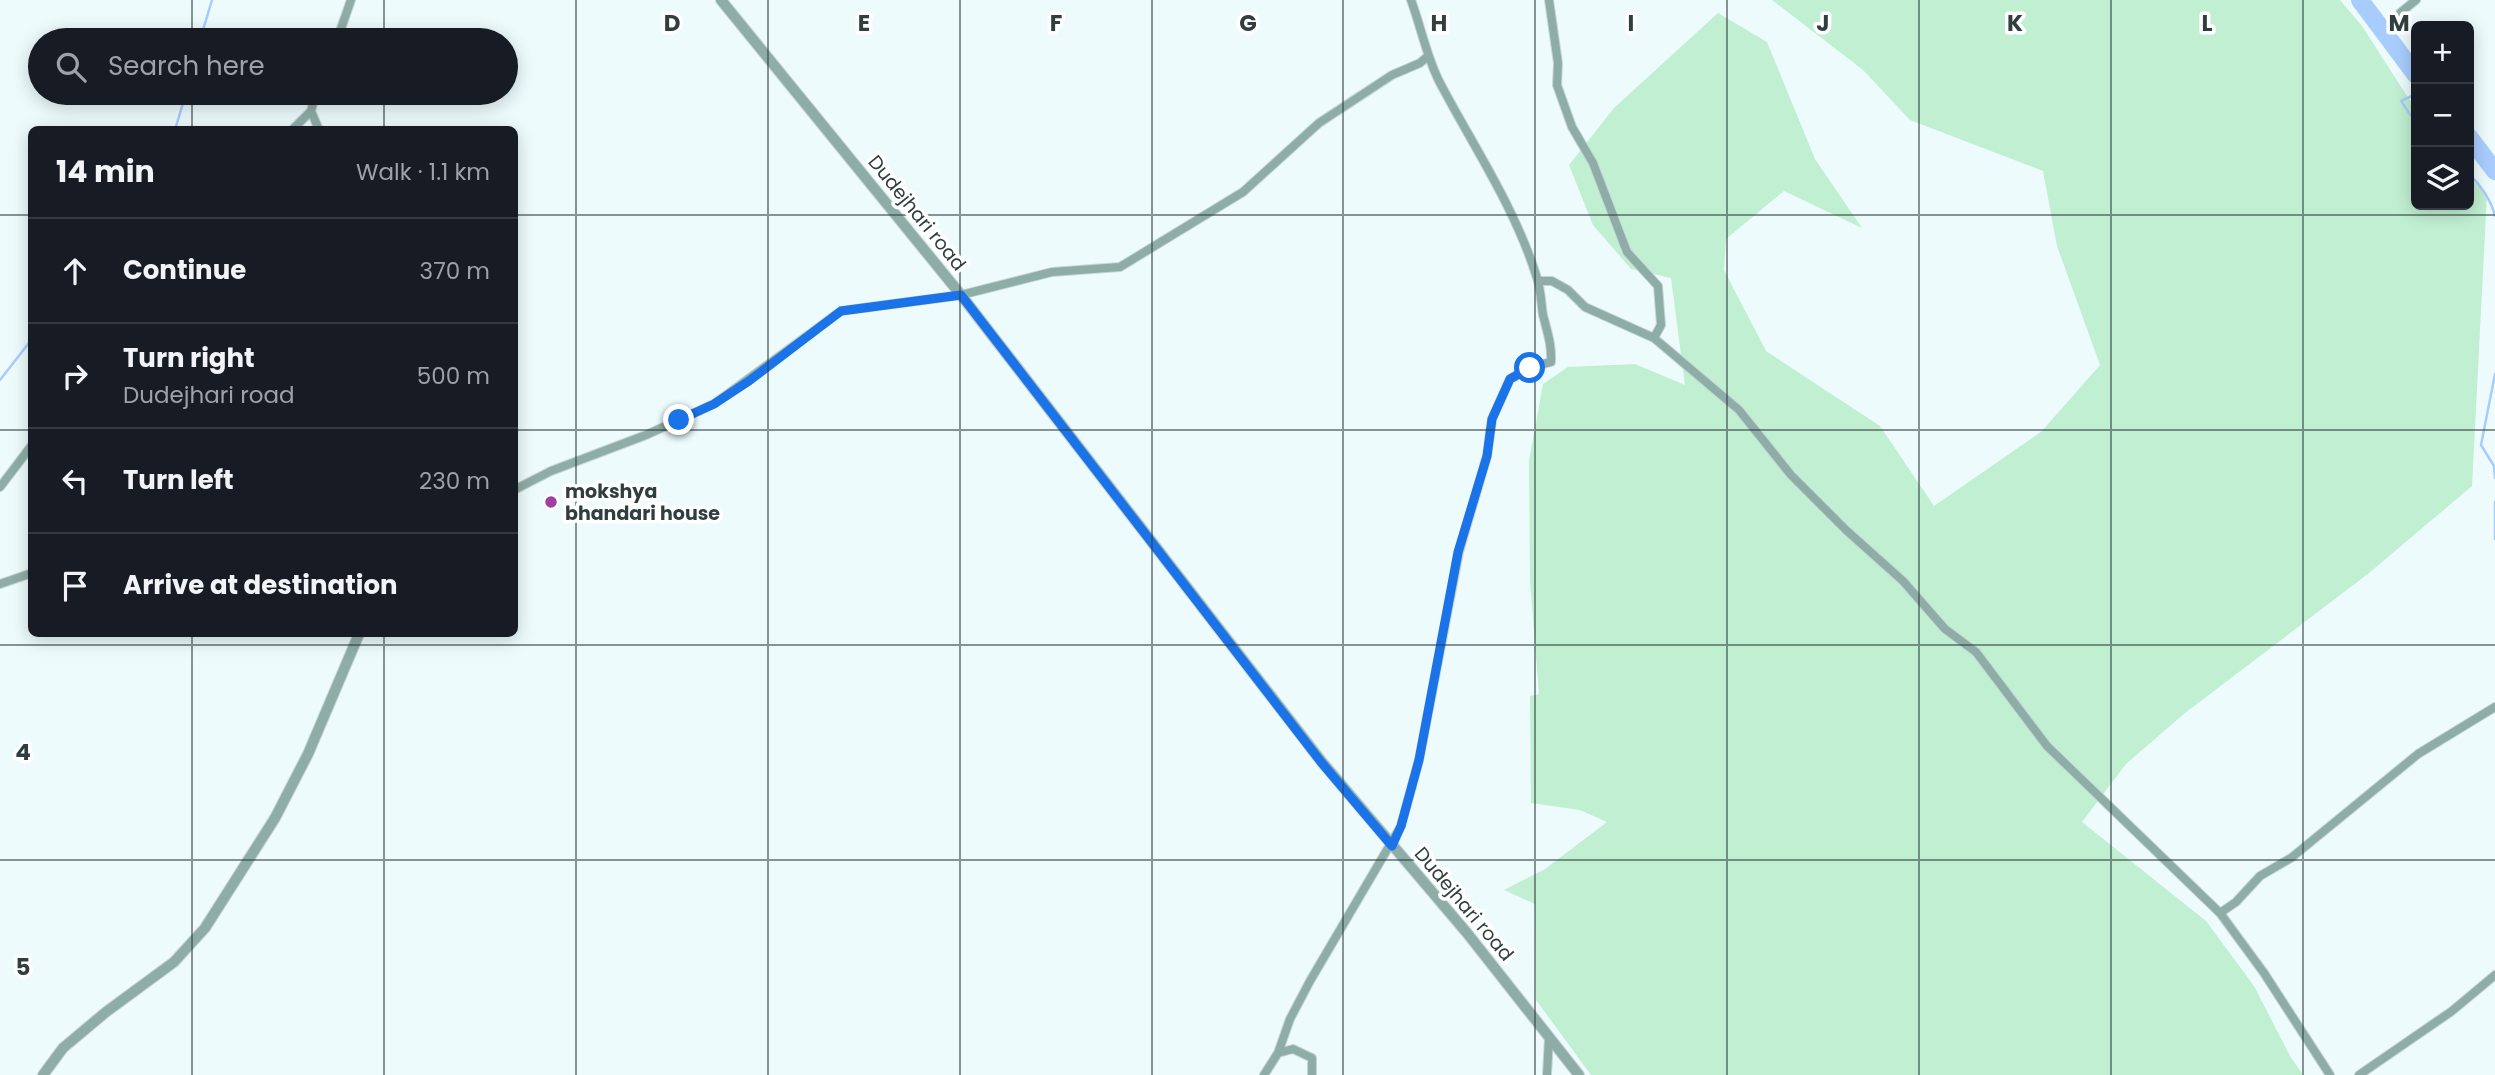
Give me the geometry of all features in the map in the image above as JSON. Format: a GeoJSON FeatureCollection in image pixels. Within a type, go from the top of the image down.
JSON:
{"type":"FeatureCollection","features":[{"type":"Feature","properties":{"kind":"street"},"geometry":{"type":"LineString","coordinates":[[341,28],[351,0]]}},
{"type":"Feature","properties":{"kind":"street","name":"Dudejhari road"},"geometry":{"type":"LineString","coordinates":[[721,0],[961,295],[1321,762],[1467,933],[1579,1075]]}},
{"type":"Feature","properties":{"kind":"street"},"geometry":{"type":"LineString","coordinates":[[1264,1075],[1278,1053],[1290,1018],[1310,981],[1392,846],[1401,826],[1419,760],[1458,552],[1487,456],[1492,419],[1510,379],[1530,368],[1551,362],[1552,349],[1538,281],[1497,183],[1428,56],[1422,29],[1410,0]]}},
{"type":"Feature","properties":{"kind":"street"},"geometry":{"type":"LineString","coordinates":[[1549,0],[1558,63],[1557,85],[1572,127],[1593,163],[1627,252],[1658,286],[1661,325],[1654,338]]}},
{"type":"Feature","properties":{"kind":"street"},"geometry":{"type":"LineString","coordinates":[[2400,13],[2416,0]]}},
{"type":"Feature","properties":{"kind":"street"},"geometry":{"type":"LineString","coordinates":[[518,488],[551,471],[646,435],[714,404],[841,311],[961,295],[1052,272],[1120,267],[1147,253],[1243,192],[1319,123],[1392,75],[1420,63],[1428,56]]}},
{"type":"Feature","properties":{"kind":"street"},"geometry":{"type":"LineString","coordinates":[[296,126],[312,105]]}},
{"type":"Feature","properties":{"kind":"street"},"geometry":{"type":"LineString","coordinates":[[310,111],[317,126]]}},
{"type":"Feature","properties":{"kind":"street"},"geometry":{"type":"LineString","coordinates":[[1538,281],[1552,281],[1568,290],[1584,307],[1654,338],[1739,410],[1791,475],[1818,503],[1903,581],[1945,629],[1976,652],[2047,746],[2220,914],[2264,973],[2330,1075]]}},
{"type":"Feature","properties":{"kind":"street"},"geometry":{"type":"LineString","coordinates":[[0,487],[28,450]]}},
{"type":"Feature","properties":{"kind":"street"},"geometry":{"type":"LineString","coordinates":[[0,584],[28,574]]}},
{"type":"Feature","properties":{"kind":"street"},"geometry":{"type":"LineString","coordinates":[[43,1075],[63,1048],[174,962],[205,928],[281,808],[313,743],[358,637]]}},
{"type":"Feature","properties":{"kind":"street"},"geometry":{"type":"LineString","coordinates":[[2220,914],[2236,902],[2260,876],[2291,859],[2418,754],[2495,707]]}},
{"type":"Feature","properties":{"kind":"street"},"geometry":{"type":"LineString","coordinates":[[2359,1075],[2452,1011],[2495,975]]}},
{"type":"Feature","properties":{"kind":"street"},"geometry":{"type":"LineString","coordinates":[[1547,1075],[1549,1037]]}},
{"type":"Feature","properties":{"kind":"street"},"geometry":{"type":"LineString","coordinates":[[1278,1053],[1293,1049],[1312,1058],[1312,1075]]}},
{"type":"Feature","properties":{"kind":"green space"},"geometry":{"type":"Polygon","coordinates":[[[1772,0],[2340,0],[2362,26],[2411,102],[2411,210],[2474,210],[2474,182],[2487,194],[2472,486],[2369,573],[2185,713],[2126,764],[2082,822],[2206,921],[2254,986],[2290,1056],[2303,1075],[1591,1075],[1536,1000],[1535,904],[1504,890],[1545,869],[1607,822],[1580,810],[1531,803],[1530,696],[1539,694],[1530,581],[1529,461],[1543,384],[1568,367],[1635,364],[1685,385],[1671,278],[1631,269],[1593,225],[1569,165],[1614,108],[1718,13],[1767,42],[1815,159],[1862,228],[1784,191],[1726,239],[1724,270],[1766,351],[1880,426],[1934,506],[2041,432],[2100,365],[2057,246],[2043,171],[1910,120],[1863,70],[1772,0]]]}},
{"type":"Feature","properties":{"kind":"waterway"},"geometry":{"type":"LineString","coordinates":[[204,28],[212,0]]}},
{"type":"Feature","properties":{"kind":"waterway"},"geometry":{"type":"LineString","coordinates":[[2360,0],[2411,68]]}},
{"type":"Feature","properties":{"kind":"waterway"},"geometry":{"type":"LineString","coordinates":[[2411,96],[2401,101],[2411,116]]}},
{"type":"Feature","properties":{"kind":"waterway"},"geometry":{"type":"LineString","coordinates":[[176,126],[182,105]]}},
{"type":"Feature","properties":{"kind":"waterway"},"geometry":{"type":"LineString","coordinates":[[2474,144],[2495,171]]}},
{"type":"Feature","properties":{"kind":"waterway"},"geometry":{"type":"LineString","coordinates":[[2474,179],[2485,193],[2495,216]]}},
{"type":"Feature","properties":{"kind":"waterway"},"geometry":{"type":"LineString","coordinates":[[0,380],[28,344]]}},
{"type":"Feature","properties":{"kind":"waterway"},"geometry":{"type":"LineString","coordinates":[[2495,374],[2481,445],[2494,466],[2495,478]]}},
{"type":"Feature","properties":{"kind":"waterway"},"geometry":{"type":"LineString","coordinates":[[2495,502],[2495,539]]}},
{"type":"Feature","properties":{"kind":"place","name":"mokshya bhandari house"},"geometry":{"type":"Point","coordinates":[551,502]}},
{"type":"Feature","properties":{"kind":"route"},"geometry":{"type":"LineString","coordinates":[[679,420],[714,404],[749,381],[841,311],[890,302],[961,295],[1321,762],[1392,846],[1401,826],[1419,760],[1458,552],[1487,456],[1492,419],[1510,379],[1530,368]]}}]}
